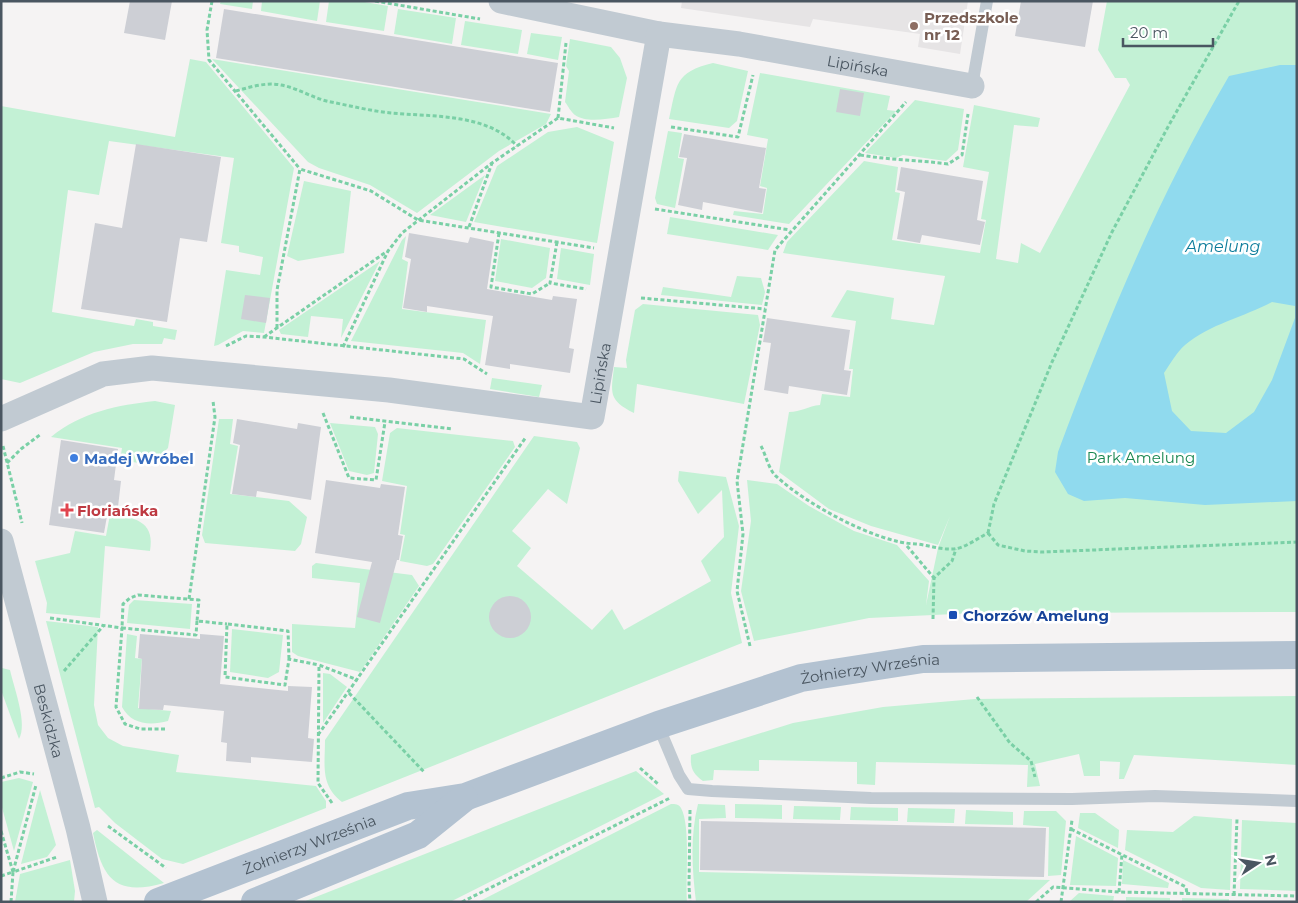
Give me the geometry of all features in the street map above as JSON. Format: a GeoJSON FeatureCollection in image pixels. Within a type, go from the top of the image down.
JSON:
{"type":"FeatureCollection","features":[{"type":"Feature","properties":{"kind":"main road","name":"Żołnierzy Września"},"geometry":{"type":"LineString","coordinates":[[158,902],[408,806],[465,797],[658,725],[801,678],[923,659],[1297,655]]}},
{"type":"Feature","properties":{"kind":"main road","name":"Żołnierzy Września"},"geometry":{"type":"LineString","coordinates":[[255,902],[418,835],[465,797]]}},
{"type":"Feature","properties":{"kind":"street","name":"Lipińska"},"geometry":{"type":"LineString","coordinates":[[495,11],[739,44],[970,96]]}},
{"type":"Feature","properties":{"kind":"street","name":"Lipińska"},"geometry":{"type":"LineString","coordinates":[[212,374],[389,390],[592,417],[658,34]]}},
{"type":"Feature","properties":{"kind":"street"},"geometry":{"type":"LineString","coordinates":[[1,419],[103,374],[152,368],[212,374]]}},
{"type":"Feature","properties":{"kind":"street","name":"Beskidzka"},"geometry":{"type":"LineString","coordinates":[[1,541],[78,828],[95,902]]}},
{"type":"Feature","properties":{"kind":"lane"},"geometry":{"type":"LineString","coordinates":[[970,96],[987,1]]}},
{"type":"Feature","properties":{"kind":"lane"},"geometry":{"type":"LineString","coordinates":[[658,725],[679,775],[688,789],[871,798],[1072,799],[1155,796],[1297,801]]}},
{"type":"Feature","properties":{"kind":"path"},"geometry":{"type":"LineString","coordinates":[[212,1],[207,30],[210,60],[300,169],[371,190],[418,220],[602,249]]}},
{"type":"Feature","properties":{"kind":"path"},"geometry":{"type":"LineString","coordinates":[[375,1],[495,11]]}},
{"type":"Feature","properties":{"kind":"path"},"geometry":{"type":"LineString","coordinates":[[988,533],[994,504],[1081,295],[1169,125],[1239,1]]}},
{"type":"Feature","properties":{"kind":"path"},"geometry":{"type":"LineString","coordinates":[[558,118],[567,34]]}},
{"type":"Feature","properties":{"kind":"path"},"geometry":{"type":"LineString","coordinates":[[663,126],[738,136],[754,67]]}},
{"type":"Feature","properties":{"kind":"path"},"geometry":{"type":"LineString","coordinates":[[236,91],[258,86],[281,84],[328,102],[390,113],[441,116],[484,126],[510,138],[518,146]]}},
{"type":"Feature","properties":{"kind":"path"},"geometry":{"type":"LineString","coordinates":[[750,646],[737,591],[743,534],[737,481],[775,250],[790,230],[860,155],[912,95]]}},
{"type":"Feature","properties":{"kind":"path"},"geometry":{"type":"LineString","coordinates":[[860,155],[895,161],[909,159],[948,164],[962,155],[970,96]]}},
{"type":"Feature","properties":{"kind":"path"},"geometry":{"type":"LineString","coordinates":[[343,347],[388,251],[402,233],[418,220],[492,163],[558,118],[615,128]]}},
{"type":"Feature","properties":{"kind":"path"},"geometry":{"type":"LineString","coordinates":[[469,227],[492,163]]}},
{"type":"Feature","properties":{"kind":"path"},"geometry":{"type":"LineString","coordinates":[[277,328],[277,290],[300,169]]}},
{"type":"Feature","properties":{"kind":"path"},"geometry":{"type":"LineString","coordinates":[[649,208],[790,230]]}},
{"type":"Feature","properties":{"kind":"path"},"geometry":{"type":"LineString","coordinates":[[499,233],[490,287],[532,294],[550,283],[594,291]]}},
{"type":"Feature","properties":{"kind":"path"},"geometry":{"type":"LineString","coordinates":[[550,283],[556,242]]}},
{"type":"Feature","properties":{"kind":"path"},"geometry":{"type":"LineString","coordinates":[[264,337],[388,251]]}},
{"type":"Feature","properties":{"kind":"path"},"geometry":{"type":"LineString","coordinates":[[638,298],[765,309]]}},
{"type":"Feature","properties":{"kind":"path"},"geometry":{"type":"LineString","coordinates":[[188,599],[215,417],[212,374],[216,351],[246,336],[264,337],[464,359],[488,374]]}},
{"type":"Feature","properties":{"kind":"path"},"geometry":{"type":"LineString","coordinates":[[207,404],[219,403]]}},
{"type":"Feature","properties":{"kind":"path"},"geometry":{"type":"LineString","coordinates":[[315,412],[332,414]]}},
{"type":"Feature","properties":{"kind":"path"},"geometry":{"type":"LineString","coordinates":[[324,413],[349,478],[376,480],[385,422]]}},
{"type":"Feature","properties":{"kind":"path"},"geometry":{"type":"LineString","coordinates":[[341,416],[461,430]]}},
{"type":"Feature","properties":{"kind":"path"},"geometry":{"type":"LineString","coordinates":[[7,463],[21,449],[44,432]]}},
{"type":"Feature","properties":{"kind":"path"},"geometry":{"type":"LineString","coordinates":[[318,736],[527,437],[518,436]]}},
{"type":"Feature","properties":{"kind":"path"},"geometry":{"type":"LineString","coordinates":[[762,446],[775,476],[801,494],[830,513],[852,524],[907,546],[934,578],[933,619]]}},
{"type":"Feature","properties":{"kind":"path"},"geometry":{"type":"LineString","coordinates":[[988,533],[998,545],[1025,551],[1042,552],[1297,542]]}},
{"type":"Feature","properties":{"kind":"path"},"geometry":{"type":"LineString","coordinates":[[907,546],[916,544],[939,549],[956,549],[988,533]]}},
{"type":"Feature","properties":{"kind":"path"},"geometry":{"type":"LineString","coordinates":[[934,578],[952,561],[956,549]]}},
{"type":"Feature","properties":{"kind":"path"},"geometry":{"type":"LineString","coordinates":[[66,619],[122,628],[196,635],[199,600],[138,595],[130,598],[124,604],[122,628],[116,707],[125,724],[140,729],[165,729]]}},
{"type":"Feature","properties":{"kind":"path"},"geometry":{"type":"LineString","coordinates":[[197,621],[288,630],[289,659],[285,685],[225,678],[227,624]]}},
{"type":"Feature","properties":{"kind":"path"},"geometry":{"type":"LineString","coordinates":[[61,675],[104,624]]}},
{"type":"Feature","properties":{"kind":"path"},"geometry":{"type":"LineString","coordinates":[[289,659],[319,665],[358,680]]}},
{"type":"Feature","properties":{"kind":"path"},"geometry":{"type":"LineString","coordinates":[[319,665],[318,782],[335,808]]}},
{"type":"Feature","properties":{"kind":"path"},"geometry":{"type":"LineString","coordinates":[[349,693],[425,773]]}},
{"type":"Feature","properties":{"kind":"path"},"geometry":{"type":"LineString","coordinates":[[977,697],[1010,743],[1030,762],[1040,799]]}},
{"type":"Feature","properties":{"kind":"path"},"geometry":{"type":"LineString","coordinates":[[1,778],[20,772],[39,775]]}},
{"type":"Feature","properties":{"kind":"path"},"geometry":{"type":"LineString","coordinates":[[11,902],[13,872],[37,784]]}},
{"type":"Feature","properties":{"kind":"path"},"geometry":{"type":"LineString","coordinates":[[462,902],[688,789]]}},
{"type":"Feature","properties":{"kind":"path"},"geometry":{"type":"LineString","coordinates":[[1061,902],[1072,799]]}},
{"type":"Feature","properties":{"kind":"path"},"geometry":{"type":"LineString","coordinates":[[690,802],[690,902]]}},
{"type":"Feature","properties":{"kind":"path"},"geometry":{"type":"LineString","coordinates":[[1234,895],[1237,816]]}},
{"type":"Feature","properties":{"kind":"path"},"geometry":{"type":"LineString","coordinates":[[101,822],[172,872]]}},
{"type":"Feature","properties":{"kind":"path"},"geometry":{"type":"LineString","coordinates":[[1070,829],[1186,887],[1187,894]]}},
{"type":"Feature","properties":{"kind":"path"},"geometry":{"type":"LineString","coordinates":[[1,832],[13,872]]}},
{"type":"Feature","properties":{"kind":"path"},"geometry":{"type":"LineString","coordinates":[[1119,892],[1122,854]]}},
{"type":"Feature","properties":{"kind":"path"},"geometry":{"type":"LineString","coordinates":[[1,876],[64,855]]}},
{"type":"Feature","properties":{"kind":"path"},"geometry":{"type":"LineString","coordinates":[[1036,902],[1053,887],[1119,892],[1297,896]]}},
{"type":"Feature","properties":{"kind":"shaded area","name":"Przedszkole nr 12"},"geometry":{"type":"Polygon","coordinates":[[[682,1],[968,1],[960,54],[918,47],[920,34],[813,19],[810,27],[681,8],[682,1]]]}},
{"type":"Feature","properties":{"kind":"green space"},"geometry":{"type":"Polygon","coordinates":[[[221,1],[253,1],[252,9],[220,4],[221,1]]]}},
{"type":"Feature","properties":{"kind":"green space"},"geometry":{"type":"Polygon","coordinates":[[[262,1],[320,1],[317,21],[261,11],[262,1]]]}},
{"type":"Feature","properties":{"kind":"green space"},"geometry":{"type":"Polygon","coordinates":[[[329,1],[359,1],[388,6],[384,31],[326,22],[329,1]]]}},
{"type":"Feature","properties":{"kind":"green space","name":"Park Amelung"},"geometry":{"type":"Polygon","coordinates":[[[1107,1],[1297,1],[1297,612],[976,613],[869,618],[754,641],[741,591],[751,521],[747,480],[777,484],[809,506],[854,531],[897,545],[929,581],[926,605],[938,548],[950,516],[938,545],[871,526],[829,509],[779,472],[789,412],[820,405],[822,394],[850,397],[853,369],[849,369],[856,321],[831,317],[847,290],[894,298],[891,319],[934,325],[945,276],[783,253],[787,242],[864,161],[898,167],[895,192],[900,193],[892,240],[980,253],[986,220],[981,219],[989,172],[963,167],[974,105],[1040,118],[1038,127],[1014,125],[996,259],[1018,263],[1021,243],[1040,253],[1130,85],[1126,78],[1115,78],[1098,50],[1107,1]]]}},
{"type":"Feature","properties":{"kind":"green space"},"geometry":{"type":"Polygon","coordinates":[[[398,9],[456,18],[452,44],[394,34],[398,9]]]}},
{"type":"Feature","properties":{"kind":"green space"},"geometry":{"type":"Polygon","coordinates":[[[465,21],[522,30],[518,54],[461,45],[465,21]]]}},
{"type":"Feature","properties":{"kind":"green space"},"geometry":{"type":"Polygon","coordinates":[[[531,33],[562,37],[558,60],[527,54],[531,33]]]}},
{"type":"Feature","properties":{"kind":"green space"},"geometry":{"type":"Polygon","coordinates":[[[570,39],[611,47],[620,58],[627,78],[619,117],[596,120],[585,119],[575,115],[565,102],[569,71],[566,66],[570,39]]]}},
{"type":"Feature","properties":{"kind":"green space"},"geometry":{"type":"Polygon","coordinates":[[[190,59],[206,62],[294,168],[264,333],[243,331],[214,346],[226,270],[260,275],[263,257],[239,252],[239,246],[221,243],[234,158],[109,141],[99,195],[68,190],[52,312],[134,326],[136,319],[153,322],[153,326],[177,330],[175,340],[164,338],[162,344],[133,344],[94,352],[20,383],[1,379],[1,106],[175,137],[190,59]]]}},
{"type":"Feature","properties":{"kind":"green space"},"geometry":{"type":"Polygon","coordinates":[[[212,59],[551,114],[546,124],[499,151],[417,213],[370,185],[319,168],[308,162],[212,59]]]}},
{"type":"Feature","properties":{"kind":"green space"},"geometry":{"type":"Polygon","coordinates":[[[713,63],[748,71],[737,121],[729,128],[669,119],[676,88],[684,75],[713,63]]]}},
{"type":"Feature","properties":{"kind":"green space"},"geometry":{"type":"Polygon","coordinates":[[[760,73],[890,96],[887,110],[896,111],[789,224],[733,215],[734,211],[763,214],[767,188],[760,186],[768,139],[747,135],[760,73]]]}},
{"type":"Feature","properties":{"kind":"green space"},"geometry":{"type":"Polygon","coordinates":[[[915,100],[964,109],[958,150],[946,161],[903,155],[896,158],[865,153],[915,100]]]}},
{"type":"Feature","properties":{"kind":"green space"},"geometry":{"type":"Polygon","coordinates":[[[577,127],[614,142],[597,243],[474,222],[497,166],[548,132],[577,127]]]}},
{"type":"Feature","properties":{"kind":"green space"},"geometry":{"type":"Polygon","coordinates":[[[668,131],[682,133],[678,158],[684,159],[675,208],[657,204],[655,198],[668,131]]]}},
{"type":"Feature","properties":{"kind":"green space"},"geometry":{"type":"Polygon","coordinates":[[[485,175],[466,222],[430,215],[485,175]]]}},
{"type":"Feature","properties":{"kind":"green space"},"geometry":{"type":"Polygon","coordinates":[[[304,181],[351,191],[344,253],[298,261],[287,256],[304,181]]]}},
{"type":"Feature","properties":{"kind":"green space"},"geometry":{"type":"Polygon","coordinates":[[[670,217],[778,235],[768,250],[667,234],[670,217]]]}},
{"type":"Feature","properties":{"kind":"green space"},"geometry":{"type":"Polygon","coordinates":[[[406,236],[402,259],[408,262],[402,309],[486,320],[480,364],[463,353],[351,341],[402,240],[406,236]]]}},
{"type":"Feature","properties":{"kind":"green space"},"geometry":{"type":"Polygon","coordinates":[[[501,239],[550,248],[546,278],[532,288],[495,281],[501,239]]]}},
{"type":"Feature","properties":{"kind":"green space"},"geometry":{"type":"Polygon","coordinates":[[[561,248],[594,254],[590,285],[557,279],[561,248]]]}},
{"type":"Feature","properties":{"kind":"green space"},"geometry":{"type":"Polygon","coordinates":[[[380,261],[341,338],[343,319],[311,316],[308,337],[281,334],[279,330],[380,261]]]}},
{"type":"Feature","properties":{"kind":"green space"},"geometry":{"type":"Polygon","coordinates":[[[737,276],[761,278],[765,292],[762,305],[661,295],[663,287],[731,297],[737,276]]]}},
{"type":"Feature","properties":{"kind":"green space"},"geometry":{"type":"Polygon","coordinates":[[[643,304],[758,315],[760,325],[744,404],[637,384],[634,413],[619,404],[615,400],[612,390],[614,367],[627,368],[626,360],[635,310],[643,304]]]}},
{"type":"Feature","properties":{"kind":"green space"},"geometry":{"type":"Polygon","coordinates":[[[492,378],[542,385],[539,397],[490,389],[492,378]]]}},
{"type":"Feature","properties":{"kind":"green space"},"geometry":{"type":"Polygon","coordinates":[[[155,401],[175,405],[168,448],[145,464],[120,460],[122,448],[51,437],[75,421],[100,411],[155,401]]]}},
{"type":"Feature","properties":{"kind":"green space"},"geometry":{"type":"Polygon","coordinates":[[[219,419],[233,419],[230,444],[238,446],[230,494],[289,501],[307,517],[301,544],[295,551],[205,543],[202,535],[219,419]]]}},
{"type":"Feature","properties":{"kind":"green space"},"geometry":{"type":"Polygon","coordinates":[[[330,423],[375,427],[378,434],[374,473],[367,475],[349,471],[330,423]]]}},
{"type":"Feature","properties":{"kind":"green space"},"geometry":{"type":"Polygon","coordinates":[[[397,428],[513,441],[515,447],[433,564],[427,566],[400,561],[405,535],[400,534],[407,486],[382,481],[390,433],[397,428]]]}},
{"type":"Feature","properties":{"kind":"green space"},"geometry":{"type":"Polygon","coordinates":[[[534,436],[577,442],[580,448],[567,504],[548,489],[512,531],[531,548],[517,566],[592,630],[612,609],[624,630],[711,581],[701,561],[724,537],[722,490],[698,514],[678,481],[679,471],[726,477],[739,526],[731,593],[742,643],[342,802],[330,789],[327,782],[325,774],[325,740],[534,436]]]}},
{"type":"Feature","properties":{"kind":"green space"},"geometry":{"type":"Polygon","coordinates":[[[111,509],[116,510],[116,515],[131,518],[143,524],[150,534],[150,551],[105,546],[100,618],[46,613],[47,603],[35,561],[70,553],[75,531],[106,536],[111,509]]]}},
{"type":"Feature","properties":{"kind":"green space"},"geometry":{"type":"Polygon","coordinates":[[[316,563],[412,575],[419,586],[360,672],[298,656],[292,652],[292,624],[355,628],[360,583],[312,578],[312,566],[316,563]]]}},
{"type":"Feature","properties":{"kind":"green space"},"geometry":{"type":"Polygon","coordinates":[[[134,600],[192,604],[190,629],[127,623],[129,605],[134,600]]]}},
{"type":"Feature","properties":{"kind":"green space"},"geometry":{"type":"Polygon","coordinates":[[[46,621],[98,627],[94,705],[98,725],[108,738],[123,746],[179,755],[176,772],[316,786],[326,801],[326,808],[183,864],[162,859],[115,823],[99,807],[95,808],[46,621]]]}},
{"type":"Feature","properties":{"kind":"green space"},"geometry":{"type":"Polygon","coordinates":[[[232,629],[283,635],[279,672],[268,678],[230,672],[232,629]]]}},
{"type":"Feature","properties":{"kind":"green space"},"geometry":{"type":"Polygon","coordinates":[[[127,634],[137,636],[135,658],[142,659],[138,708],[171,711],[168,721],[141,722],[130,717],[122,707],[127,634]]]}},
{"type":"Feature","properties":{"kind":"green space"},"geometry":{"type":"Polygon","coordinates":[[[2,668],[10,670],[19,706],[22,724],[19,739],[1,690],[2,668]]]}},
{"type":"Feature","properties":{"kind":"green space"},"geometry":{"type":"Polygon","coordinates":[[[323,673],[330,674],[347,687],[323,723],[323,673]]]}},
{"type":"Feature","properties":{"kind":"green space"},"geometry":{"type":"Polygon","coordinates":[[[1297,696],[1297,765],[1134,755],[1124,779],[1119,779],[1120,762],[1100,761],[1100,776],[1084,776],[1079,754],[1035,764],[1040,786],[1027,787],[1028,765],[876,762],[875,785],[857,784],[857,762],[759,760],[759,771],[714,770],[713,780],[703,781],[697,776],[691,764],[691,755],[793,723],[883,707],[975,699],[1297,696]]]}},
{"type":"Feature","properties":{"kind":"green space"},"geometry":{"type":"Polygon","coordinates":[[[636,771],[664,794],[450,902],[303,902],[636,771]]]}},
{"type":"Feature","properties":{"kind":"green space"},"geometry":{"type":"Polygon","coordinates":[[[19,778],[33,782],[14,851],[1,804],[1,782],[19,778]]]}},
{"type":"Feature","properties":{"kind":"green space"},"geometry":{"type":"Polygon","coordinates":[[[40,790],[56,845],[47,857],[21,864],[40,790]]]}},
{"type":"Feature","properties":{"kind":"green space"},"geometry":{"type":"Polygon","coordinates":[[[671,804],[677,804],[680,807],[686,827],[687,902],[478,902],[671,804]]]}},
{"type":"Feature","properties":{"kind":"green space"},"geometry":{"type":"Polygon","coordinates":[[[698,804],[725,805],[726,818],[699,819],[699,872],[1050,880],[1026,902],[696,902],[692,853],[695,816],[698,804]]]}},
{"type":"Feature","properties":{"kind":"green space"},"geometry":{"type":"Polygon","coordinates":[[[735,804],[782,805],[782,819],[735,818],[735,804]]]}},
{"type":"Feature","properties":{"kind":"green space"},"geometry":{"type":"Polygon","coordinates":[[[794,806],[841,807],[840,820],[793,819],[794,806]]]}},
{"type":"Feature","properties":{"kind":"green space"},"geometry":{"type":"Polygon","coordinates":[[[851,807],[898,808],[898,821],[850,820],[851,807]]]}},
{"type":"Feature","properties":{"kind":"green space"},"geometry":{"type":"Polygon","coordinates":[[[908,808],[955,809],[954,823],[907,822],[908,808]]]}},
{"type":"Feature","properties":{"kind":"green space"},"geometry":{"type":"Polygon","coordinates":[[[966,810],[1013,812],[1013,825],[965,824],[966,810]]]}},
{"type":"Feature","properties":{"kind":"green space"},"geometry":{"type":"Polygon","coordinates":[[[1024,811],[1056,811],[1066,821],[1061,875],[1048,876],[1049,827],[1023,825],[1024,811]]]}},
{"type":"Feature","properties":{"kind":"green space"},"geometry":{"type":"Polygon","coordinates":[[[1080,813],[1095,813],[1119,830],[1118,848],[1078,828],[1080,813]]]}},
{"type":"Feature","properties":{"kind":"green space"},"geometry":{"type":"Polygon","coordinates":[[[1194,816],[1232,819],[1230,890],[1201,888],[1125,850],[1127,830],[1173,832],[1194,816]]]}},
{"type":"Feature","properties":{"kind":"green space"},"geometry":{"type":"Polygon","coordinates":[[[1242,820],[1297,823],[1297,891],[1240,889],[1242,820]]]}},
{"type":"Feature","properties":{"kind":"green space"},"geometry":{"type":"Polygon","coordinates":[[[97,830],[164,883],[147,887],[133,887],[122,885],[114,880],[106,872],[101,862],[93,833],[97,830]]]}},
{"type":"Feature","properties":{"kind":"green space"},"geometry":{"type":"Polygon","coordinates":[[[1076,836],[1118,858],[1116,886],[1070,885],[1076,836]]]}},
{"type":"Feature","properties":{"kind":"green space"},"geometry":{"type":"Polygon","coordinates":[[[70,860],[75,891],[74,902],[15,902],[20,874],[70,860]]]}},
{"type":"Feature","properties":{"kind":"green space"},"geometry":{"type":"Polygon","coordinates":[[[1123,860],[1169,883],[1168,888],[1122,884],[1123,860]]]}},
{"type":"Feature","properties":{"kind":"green space"},"geometry":{"type":"Polygon","coordinates":[[[1079,893],[1114,896],[1113,902],[1069,902],[1079,893]]]}},
{"type":"Feature","properties":{"kind":"green space"},"geometry":{"type":"Polygon","coordinates":[[[1126,897],[1170,898],[1170,902],[1126,902],[1126,897]]]}},
{"type":"Feature","properties":{"kind":"green space"},"geometry":{"type":"Polygon","coordinates":[[[1182,898],[1229,899],[1229,902],[1182,902],[1182,898]]]}},
{"type":"Feature","properties":{"kind":"water","name":"Amelung"},"geometry":{"type":"Polygon","coordinates":[[[1280,65],[1297,65],[1297,501],[1205,505],[1125,498],[1084,501],[1068,494],[1055,472],[1058,452],[1135,260],[1180,167],[1229,76],[1280,65]],[[1272,302],[1216,326],[1195,338],[1179,351],[1164,373],[1172,411],[1191,431],[1226,433],[1254,412],[1272,380],[1295,318],[1295,306],[1272,302]]]}},
{"type":"Feature","properties":{"kind":"building"},"geometry":{"type":"Polygon","coordinates":[[[130,1],[172,1],[165,40],[124,33],[130,1]]]}},
{"type":"Feature","properties":{"kind":"building"},"geometry":{"type":"Polygon","coordinates":[[[1021,1],[1093,1],[1085,47],[1015,36],[1021,1]]]}},
{"type":"Feature","properties":{"kind":"building"},"geometry":{"type":"Polygon","coordinates":[[[224,9],[558,63],[550,112],[216,58],[224,9]]]}},
{"type":"Feature","properties":{"kind":"building"},"geometry":{"type":"Polygon","coordinates":[[[840,89],[864,93],[860,116],[836,112],[840,89]]]}},
{"type":"Feature","properties":{"kind":"building"},"geometry":{"type":"Polygon","coordinates":[[[684,134],[766,148],[759,188],[766,189],[762,213],[703,202],[702,210],[678,205],[687,158],[679,157],[684,134]]]}},
{"type":"Feature","properties":{"kind":"building"},"geometry":{"type":"Polygon","coordinates":[[[136,144],[221,157],[207,242],[180,238],[167,322],[81,309],[95,223],[122,228],[136,144]]]}},
{"type":"Feature","properties":{"kind":"building"},"geometry":{"type":"Polygon","coordinates":[[[901,167],[983,181],[977,220],[985,222],[980,245],[922,235],[920,243],[897,239],[905,192],[897,190],[901,167]]]}},
{"type":"Feature","properties":{"kind":"building"},"geometry":{"type":"Polygon","coordinates":[[[409,233],[468,243],[470,237],[494,242],[487,289],[552,300],[553,296],[577,299],[569,348],[574,349],[570,373],[510,364],[510,369],[485,365],[493,316],[427,306],[427,312],[403,308],[411,259],[405,257],[409,233]]]}},
{"type":"Feature","properties":{"kind":"building"},"geometry":{"type":"Polygon","coordinates":[[[245,295],[270,298],[266,323],[241,319],[245,295]]]}},
{"type":"Feature","properties":{"kind":"building"},"geometry":{"type":"Polygon","coordinates":[[[767,318],[850,330],[844,370],[851,371],[847,395],[789,386],[788,394],[764,390],[771,343],[763,342],[767,318]]]}},
{"type":"Feature","properties":{"kind":"building"},"geometry":{"type":"Polygon","coordinates":[[[237,419],[297,429],[298,423],[321,427],[311,500],[257,491],[256,497],[232,494],[240,445],[233,443],[237,419]]]}},
{"type":"Feature","properties":{"kind":"building"},"geometry":{"type":"Polygon","coordinates":[[[61,440],[118,449],[114,480],[121,481],[118,507],[109,505],[104,533],[49,525],[61,440]]]}},
{"type":"Feature","properties":{"kind":"building"},"geometry":{"type":"Polygon","coordinates":[[[326,480],[380,488],[381,484],[405,487],[398,535],[403,536],[399,560],[397,560],[380,623],[357,617],[372,562],[315,553],[326,480]]]}},
{"type":"Feature","properties":{"kind":"building"},"geometry":{"type":"Polygon","coordinates":[[[510,596],[525,602],[531,617],[525,632],[510,638],[495,632],[489,617],[495,602],[510,596]]]}},
{"type":"Feature","properties":{"kind":"building"},"geometry":{"type":"Polygon","coordinates":[[[140,634],[200,639],[200,634],[224,636],[220,684],[288,691],[288,686],[312,687],[308,738],[314,739],[312,762],[251,757],[251,763],[226,761],[227,743],[221,742],[224,711],[164,705],[163,710],[139,709],[142,659],[138,658],[140,634]]]}},
{"type":"Feature","properties":{"kind":"building"},"geometry":{"type":"Polygon","coordinates":[[[701,821],[1046,828],[1044,877],[700,870],[701,821]]]}},
{"type":"Feature","properties":{"kind":"place","name":"Przedszkole nr 12"},"geometry":{"type":"Point","coordinates":[914,26]}},
{"type":"Feature","properties":{"kind":"place","name":"Madej Wróbel"},"geometry":{"type":"Point","coordinates":[74,458]}},
{"type":"Feature","properties":{"kind":"place","name":"Floriańska"},"geometry":{"type":"Point","coordinates":[67,510]}},
{"type":"Feature","properties":{"kind":"place","name":"Chorzów Amelung"},"geometry":{"type":"Point","coordinates":[953,615]}}]}
